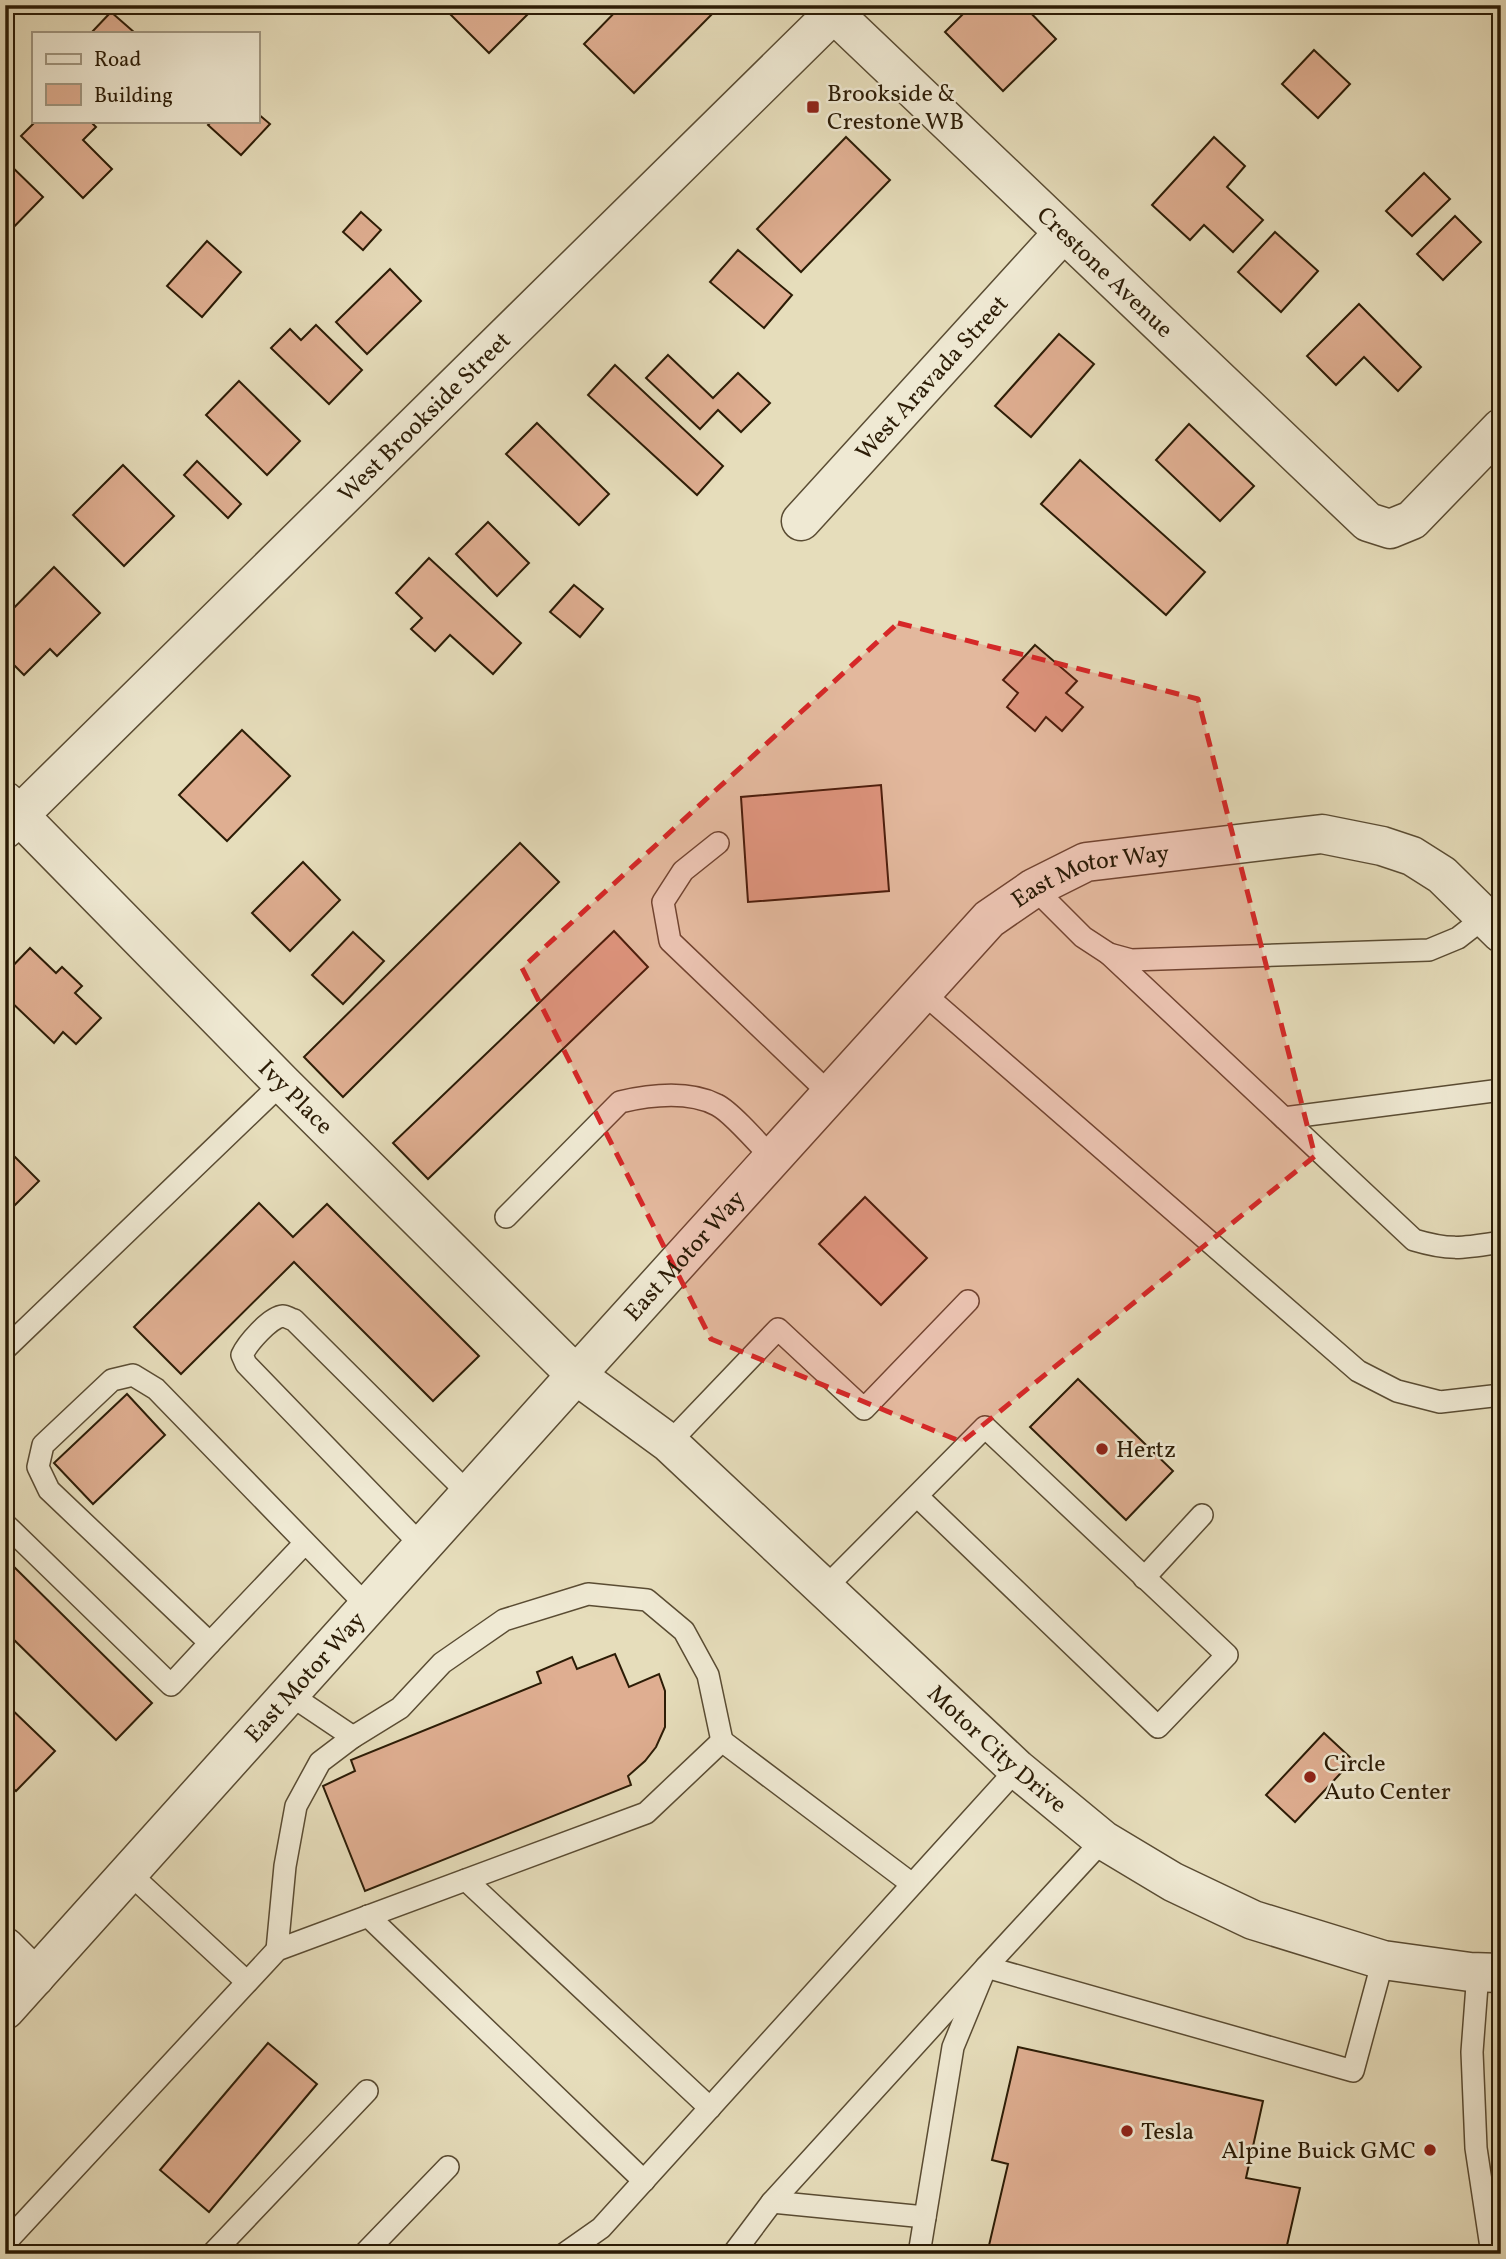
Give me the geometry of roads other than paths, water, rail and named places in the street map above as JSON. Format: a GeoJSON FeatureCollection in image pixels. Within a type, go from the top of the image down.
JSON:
{"type":"FeatureCollection","features":[{"type":"Feature","properties":{"kind":"street","name":"Crestone Avenue"},"geometry":{"type":"LineString","coordinates":[[833,8],[1063,233],[1368,522],[1390,529],[1412,520],[1501,428]]}},
{"type":"Feature","properties":{"kind":"street","name":"West Brookside Street"},"geometry":{"type":"LineString","coordinates":[[10,815],[833,8]]}},
{"type":"Feature","properties":{"kind":"street","name":"West Aravada Street"},"geometry":{"type":"LineString","coordinates":[[801,521],[1063,233]]}},
{"type":"Feature","properties":{"kind":"street","name":"Ivy Place"},"geometry":{"type":"LineString","coordinates":[[10,815],[576,1375]]}},
{"type":"Feature","properties":{"kind":"street","name":"East Motor Way"},"geometry":{"type":"LineString","coordinates":[[5,2010],[989,919],[1034,888],[1086,862],[1322,834],[1382,846],[1412,856],[1442,875],[1493,925]]}},
{"type":"Feature","properties":{"kind":"street","name":"Motor City Drive"},"geometry":{"type":"LineString","coordinates":[[576,1375],[669,1443],[1017,1769],[1103,1840],[1172,1882],[1253,1920],[1383,1960],[1489,1973]]}},
{"type":"Feature","properties":{"kind":"street"},"geometry":{"type":"LineString","coordinates":[[5,1947],[35,1977]]}},
{"type":"Feature","properties":{"kind":"lane"},"geometry":{"type":"LineString","coordinates":[[718,843],[683,871],[663,902],[670,940],[830,1094]]}},
{"type":"Feature","properties":{"kind":"lane"},"geometry":{"type":"LineString","coordinates":[[1034,888],[1083,937],[1109,954],[1414,1240],[1458,1249],[1501,1242]]}},
{"type":"Feature","properties":{"kind":"lane"},"geometry":{"type":"LineString","coordinates":[[1109,954],[1131,960],[1429,950],[1493,925]]}},
{"type":"Feature","properties":{"kind":"lane"},"geometry":{"type":"LineString","coordinates":[[922,992],[1358,1371],[1397,1391],[1440,1402],[1501,1395]]}},
{"type":"Feature","properties":{"kind":"lane"},"geometry":{"type":"LineString","coordinates":[[5,1349],[282,1083]]}},
{"type":"Feature","properties":{"kind":"lane"},"geometry":{"type":"LineString","coordinates":[[1284,1118],[1501,1090]]}},
{"type":"Feature","properties":{"kind":"lane"},"geometry":{"type":"LineString","coordinates":[[506,1217],[620,1102],[645,1096],[692,1096],[719,1105],[772,1157]]}},
{"type":"Feature","properties":{"kind":"lane"},"geometry":{"type":"LineString","coordinates":[[669,1443],[779,1329],[864,1409],[968,1301]]}},
{"type":"Feature","properties":{"kind":"lane"},"geometry":{"type":"LineString","coordinates":[[422,1546],[246,1364],[242,1355],[246,1345],[272,1320],[283,1316],[294,1320],[468,1494]]}},
{"type":"Feature","properties":{"kind":"lane"},"geometry":{"type":"LineString","coordinates":[[210,1643],[49,1490],[38,1467],[43,1445],[113,1380],[133,1375],[156,1389],[368,1607]]}},
{"type":"Feature","properties":{"kind":"lane"},"geometry":{"type":"LineString","coordinates":[[824,1588],[985,1427],[1227,1655],[1158,1727],[917,1496]]}},
{"type":"Feature","properties":{"kind":"lane"},"geometry":{"type":"LineString","coordinates":[[1144,1577],[1202,1515]]}},
{"type":"Feature","properties":{"kind":"lane"},"geometry":{"type":"LineString","coordinates":[[5,1524],[171,1685],[306,1543]]}},
{"type":"Feature","properties":{"kind":"lane"},"geometry":{"type":"LineString","coordinates":[[277,1950],[285,1866],[296,1806],[320,1762],[353,1737],[400,1708],[442,1663],[504,1620],[588,1594],[647,1600],[684,1631],[708,1675],[722,1741],[912,1884]]}},
{"type":"Feature","properties":{"kind":"lane"},"geometry":{"type":"LineString","coordinates":[[289,1694],[353,1737]]}},
{"type":"Feature","properties":{"kind":"lane"},"geometry":{"type":"LineString","coordinates":[[5,2243],[277,1950],[646,1813],[722,1741]]}},
{"type":"Feature","properties":{"kind":"lane"},"geometry":{"type":"LineString","coordinates":[[564,2254],[601,2228],[1017,1769]]}},
{"type":"Feature","properties":{"kind":"lane"},"geometry":{"type":"LineString","coordinates":[[733,2254],[772,2202],[1103,1840]]}},
{"type":"Feature","properties":{"kind":"lane"},"geometry":{"type":"LineString","coordinates":[[129,1873],[247,1982]]}},
{"type":"Feature","properties":{"kind":"lane"},"geometry":{"type":"LineString","coordinates":[[466,1880],[710,2108]]}},
{"type":"Feature","properties":{"kind":"lane"},"geometry":{"type":"LineString","coordinates":[[368,1916],[644,2181]]}},
{"type":"Feature","properties":{"kind":"lane"},"geometry":{"type":"LineString","coordinates":[[986,1967],[1353,2071],[1383,1960]]}},
{"type":"Feature","properties":{"kind":"lane"},"geometry":{"type":"LineString","coordinates":[[919,2254],[953,2047],[986,1967]]}},
{"type":"Feature","properties":{"kind":"lane"},"geometry":{"type":"LineString","coordinates":[[1489,1973],[1472,2052],[1476,2148],[1492,2254]]}},
{"type":"Feature","properties":{"kind":"lane"},"geometry":{"type":"LineString","coordinates":[[212,2254],[367,2091]]}},
{"type":"Feature","properties":{"kind":"lane"},"geometry":{"type":"LineString","coordinates":[[363,2254],[448,2166]]}},
{"type":"Feature","properties":{"kind":"lane"},"geometry":{"type":"LineString","coordinates":[[772,2202],[925,2217]]}},
{"type":"Feature","properties":{"kind":"place","name":"Brookside & Crestone WB"},"geometry":{"type":"Point","coordinates":[813,107]}},
{"type":"Feature","properties":{"kind":"place","name":"Hertz"},"geometry":{"type":"Point","coordinates":[1102,1449]}},
{"type":"Feature","properties":{"kind":"place","name":"Circle Auto Center"},"geometry":{"type":"Point","coordinates":[1310,1777]}},
{"type":"Feature","properties":{"kind":"place","name":"Tesla"},"geometry":{"type":"Point","coordinates":[1127,2131]}},
{"type":"Feature","properties":{"kind":"place","name":"Alpine Buick GMC"},"geometry":{"type":"Point","coordinates":[1430,2150]}}]}
